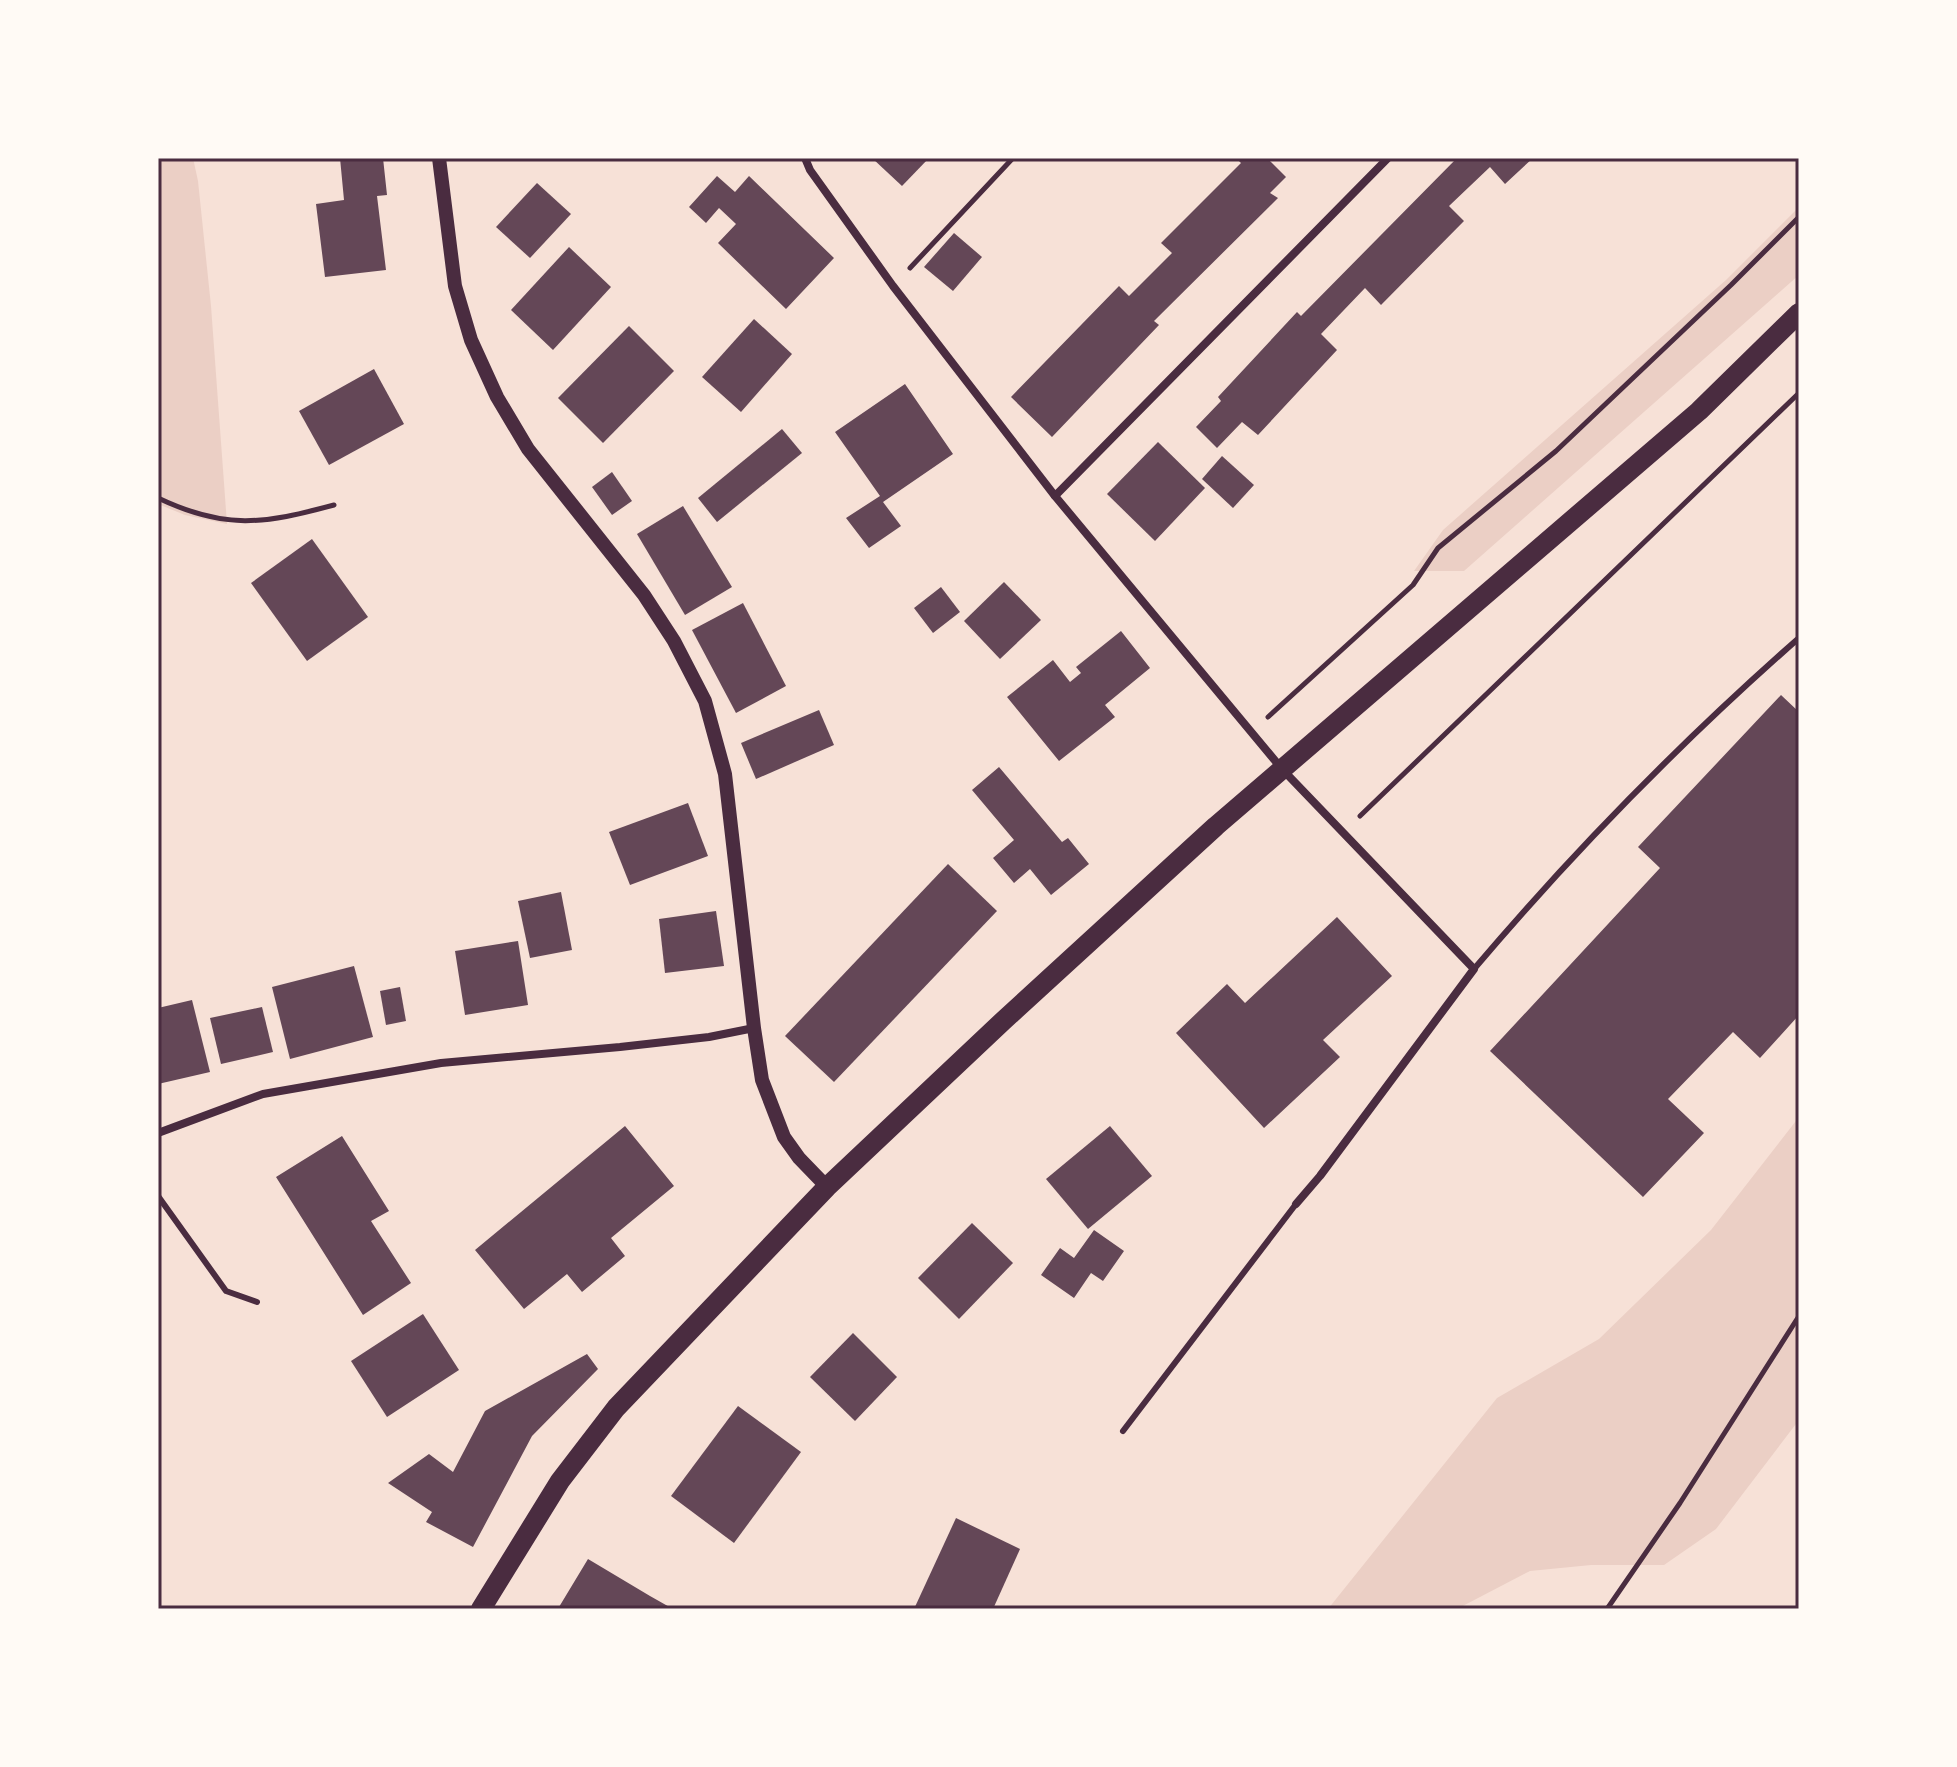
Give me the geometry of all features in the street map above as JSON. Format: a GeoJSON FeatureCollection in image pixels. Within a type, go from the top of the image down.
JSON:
{"type":"FeatureCollection","features":[{"type":"Feature","properties":{"kind":"main road"},"geometry":{"type":"LineString","coordinates":[[481,1609],[560,1481],[616,1408],[827,1187],[1003,1021],[1282,769],[1699,411],[1799,313]]}},
{"type":"Feature","properties":{"kind":"street"},"geometry":{"type":"LineString","coordinates":[[439,158],[455,286],[471,340],[497,397],[528,449],[644,595],[674,641],[705,701],[725,774],[762,1080],[784,1137],[827,1187]]}},
{"type":"Feature","properties":{"kind":"street"},"geometry":{"type":"LineString","coordinates":[[805,158],[810,170],[893,286],[1055,496],[1282,769],[1474,969],[1296,1204]]}},
{"type":"Feature","properties":{"kind":"street"},"geometry":{"type":"LineString","coordinates":[[1055,496],[1388,158]]}},
{"type":"Feature","properties":{"kind":"street"},"geometry":{"type":"LineString","coordinates":[[158,1133],[263,1094],[441,1063],[620,1047],[709,1037],[754,1028]]}},
{"type":"Feature","properties":{"kind":"lane"},"geometry":{"type":"LineString","coordinates":[[1474,969],[1541,890],[1706,722],[1799,638]]}},
{"type":"Feature","properties":{"kind":"lane"},"geometry":{"type":"LineString","coordinates":[[158,1196],[226,1291],[257,1302]]}},
{"type":"Feature","properties":{"kind":"lane"},"geometry":{"type":"LineString","coordinates":[[1123,1431],[1296,1204]]}},
{"type":"Feature","properties":{"kind":"path"},"geometry":{"type":"LineString","coordinates":[[893,286],[1013,158]]}},
{"type":"Feature","properties":{"kind":"path"},"geometry":{"type":"LineString","coordinates":[[1253,731],[1413,585],[1438,548],[1556,451],[1799,217]]}},
{"type":"Feature","properties":{"kind":"path"},"geometry":{"type":"LineString","coordinates":[[1342,833],[1799,393]]}},
{"type":"Feature","properties":{"kind":"path"},"geometry":{"type":"LineString","coordinates":[[158,498],[214,519],[252,523],[292,517],[334,505]]}},
{"type":"Feature","properties":{"kind":"path"},"geometry":{"type":"LineString","coordinates":[[1607,1609],[1680,1503],[1799,1316]]}},
{"type":"Feature","properties":{"kind":"shaded area"},"geometry":{"type":"Polygon","coordinates":[[[158,158],[193,158],[198,181],[211,306],[227,524],[185,515],[158,504],[158,158]]]}},
{"type":"Feature","properties":{"kind":"shaded area"},"geometry":{"type":"Polygon","coordinates":[[[1799,207],[1799,275],[1464,571],[1414,571],[1443,530],[1726,280],[1799,207]]]}},
{"type":"Feature","properties":{"kind":"shaded area"},"geometry":{"type":"Polygon","coordinates":[[[1799,1117],[1799,1420],[1716,1529],[1664,1565],[1591,1565],[1530,1571],[1457,1609],[1328,1609],[1497,1398],[1599,1339],[1711,1230],[1799,1117]]]}},
{"type":"Feature","properties":{"kind":"building"},"geometry":{"type":"Polygon","coordinates":[[[340,158],[383,158],[387,195],[377,196],[386,270],[325,277],[316,204],[344,200],[340,158]]]}},
{"type":"Feature","properties":{"kind":"building"},"geometry":{"type":"Polygon","coordinates":[[[872,158],[929,158],[902,186],[872,158]]]}},
{"type":"Feature","properties":{"kind":"building"},"geometry":{"type":"Polygon","coordinates":[[[1236,158],[1267,158],[1286,177],[1270,193],[1278,198],[1154,321],[1159,325],[1052,437],[1011,397],[1119,286],[1129,296],[1172,253],[1161,243],[1241,163],[1236,158]]]}},
{"type":"Feature","properties":{"kind":"building"},"geometry":{"type":"Polygon","coordinates":[[[1457,158],[1533,158],[1505,184],[1490,167],[1449,206],[1464,221],[1381,305],[1365,288],[1321,334],[1337,350],[1258,435],[1242,422],[1217,448],[1196,427],[1221,401],[1218,397],[1297,312],[1301,316],[1457,158]]]}},
{"type":"Feature","properties":{"kind":"building"},"geometry":{"type":"Polygon","coordinates":[[[717,176],[735,192],[749,176],[834,258],[786,309],[718,243],[736,224],[719,208],[706,223],[689,207],[717,176]]]}},
{"type":"Feature","properties":{"kind":"building"},"geometry":{"type":"Polygon","coordinates":[[[537,183],[571,214],[530,258],[496,227],[537,183]]]}},
{"type":"Feature","properties":{"kind":"building"},"geometry":{"type":"Polygon","coordinates":[[[954,233],[982,257],[953,291],[924,267],[954,233]]]}},
{"type":"Feature","properties":{"kind":"building"},"geometry":{"type":"Polygon","coordinates":[[[569,247],[611,287],[553,350],[511,310],[569,247]]]}},
{"type":"Feature","properties":{"kind":"building"},"geometry":{"type":"Polygon","coordinates":[[[754,319],[792,354],[741,412],[702,377],[754,319]]]}},
{"type":"Feature","properties":{"kind":"building"},"geometry":{"type":"Polygon","coordinates":[[[629,326],[674,371],[603,443],[558,398],[629,326]]]}},
{"type":"Feature","properties":{"kind":"building"},"geometry":{"type":"Polygon","coordinates":[[[374,369],[404,424],[329,465],[299,411],[374,369]]]}},
{"type":"Feature","properties":{"kind":"building"},"geometry":{"type":"Polygon","coordinates":[[[905,384],[953,454],[883,502],[901,526],[869,548],[846,518],[880,496],[835,432],[905,384]]]}},
{"type":"Feature","properties":{"kind":"building"},"geometry":{"type":"Polygon","coordinates":[[[782,429],[802,453],[717,522],[698,498],[782,429]]]}},
{"type":"Feature","properties":{"kind":"building"},"geometry":{"type":"Polygon","coordinates":[[[1158,442],[1205,488],[1155,541],[1107,494],[1158,442]]]}},
{"type":"Feature","properties":{"kind":"building"},"geometry":{"type":"Polygon","coordinates":[[[1222,456],[1254,485],[1233,508],[1202,479],[1222,456]]]}},
{"type":"Feature","properties":{"kind":"building"},"geometry":{"type":"Polygon","coordinates":[[[612,472],[632,501],[612,515],[592,487],[612,472]]]}},
{"type":"Feature","properties":{"kind":"building"},"geometry":{"type":"Polygon","coordinates":[[[683,506],[732,587],[685,615],[637,534],[683,506]]]}},
{"type":"Feature","properties":{"kind":"building"},"geometry":{"type":"Polygon","coordinates":[[[312,539],[368,617],[307,661],[251,583],[312,539]]]}},
{"type":"Feature","properties":{"kind":"building"},"geometry":{"type":"Polygon","coordinates":[[[1004,582],[1041,620],[1000,659],[964,621],[1004,582]]]}},
{"type":"Feature","properties":{"kind":"building"},"geometry":{"type":"Polygon","coordinates":[[[941,587],[960,612],[933,633],[914,608],[941,587]]]}},
{"type":"Feature","properties":{"kind":"building"},"geometry":{"type":"Polygon","coordinates":[[[743,603],[786,686],[736,713],[692,630],[743,603]]]}},
{"type":"Feature","properties":{"kind":"building"},"geometry":{"type":"Polygon","coordinates":[[[1121,631],[1150,668],[1105,705],[1115,717],[1059,761],[1007,697],[1053,660],[1070,682],[1081,673],[1076,667],[1121,631]]]}},
{"type":"Feature","properties":{"kind":"building"},"geometry":{"type":"Polygon","coordinates":[[[1781,695],[1799,712],[1799,1015],[1760,1058],[1733,1032],[1668,1099],[1704,1133],[1643,1197],[1490,1051],[1660,868],[1638,847],[1781,695]]]}},
{"type":"Feature","properties":{"kind":"building"},"geometry":{"type":"Polygon","coordinates":[[[819,710],[834,745],[756,779],[741,743],[819,710]]]}},
{"type":"Feature","properties":{"kind":"building"},"geometry":{"type":"Polygon","coordinates":[[[999,767],[1062,842],[1068,838],[1089,864],[1051,895],[1030,869],[1014,883],[993,858],[1014,840],[972,790],[999,767]]]}},
{"type":"Feature","properties":{"kind":"building"},"geometry":{"type":"Polygon","coordinates":[[[688,803],[708,856],[630,885],[609,832],[688,803]]]}},
{"type":"Feature","properties":{"kind":"building"},"geometry":{"type":"Polygon","coordinates":[[[948,864],[997,911],[834,1082],[785,1036],[948,864]]]}},
{"type":"Feature","properties":{"kind":"building"},"geometry":{"type":"Polygon","coordinates":[[[561,892],[572,950],[530,958],[518,901],[561,892]]]}},
{"type":"Feature","properties":{"kind":"building"},"geometry":{"type":"Polygon","coordinates":[[[716,911],[724,966],[665,973],[659,919],[716,911]]]}},
{"type":"Feature","properties":{"kind":"building"},"geometry":{"type":"Polygon","coordinates":[[[1337,917],[1392,976],[1323,1040],[1340,1057],[1264,1128],[1176,1033],[1227,984],[1245,1003],[1337,917]]]}},
{"type":"Feature","properties":{"kind":"building"},"geometry":{"type":"Polygon","coordinates":[[[518,941],[528,1005],[465,1015],[455,951],[518,941]]]}},
{"type":"Feature","properties":{"kind":"building"},"geometry":{"type":"Polygon","coordinates":[[[354,966],[373,1037],[290,1059],[272,987],[354,966]]]}},
{"type":"Feature","properties":{"kind":"building"},"geometry":{"type":"Polygon","coordinates":[[[400,987],[406,1021],[386,1025],[380,991],[400,987]]]}},
{"type":"Feature","properties":{"kind":"building"},"geometry":{"type":"Polygon","coordinates":[[[192,1000],[210,1072],[158,1084],[158,1008],[192,1000]]]}},
{"type":"Feature","properties":{"kind":"building"},"geometry":{"type":"Polygon","coordinates":[[[262,1007],[273,1052],[221,1064],[210,1018],[262,1007]]]}},
{"type":"Feature","properties":{"kind":"building"},"geometry":{"type":"Polygon","coordinates":[[[625,1126],[674,1186],[611,1238],[625,1256],[582,1292],[567,1274],[524,1309],[475,1250],[625,1126]]]}},
{"type":"Feature","properties":{"kind":"building"},"geometry":{"type":"Polygon","coordinates":[[[1110,1126],[1152,1176],[1088,1229],[1046,1179],[1110,1126]]]}},
{"type":"Feature","properties":{"kind":"building"},"geometry":{"type":"Polygon","coordinates":[[[342,1136],[389,1211],[371,1221],[411,1283],[363,1315],[276,1177],[342,1136]]]}},
{"type":"Feature","properties":{"kind":"building"},"geometry":{"type":"Polygon","coordinates":[[[972,1223],[1013,1263],[959,1319],[918,1278],[972,1223]]]}},
{"type":"Feature","properties":{"kind":"building"},"geometry":{"type":"Polygon","coordinates":[[[1094,1230],[1124,1251],[1103,1281],[1091,1273],[1074,1298],[1041,1275],[1060,1248],[1074,1258],[1094,1230]]]}},
{"type":"Feature","properties":{"kind":"building"},"geometry":{"type":"Polygon","coordinates":[[[423,1314],[459,1370],[387,1417],[351,1361],[423,1314]]]}},
{"type":"Feature","properties":{"kind":"building"},"geometry":{"type":"Polygon","coordinates":[[[853,1333],[897,1377],[855,1421],[810,1377],[853,1333]]]}},
{"type":"Feature","properties":{"kind":"building"},"geometry":{"type":"Polygon","coordinates":[[[587,1354],[598,1369],[532,1436],[473,1547],[426,1522],[432,1512],[388,1483],[429,1454],[453,1472],[485,1411],[587,1354]]]}},
{"type":"Feature","properties":{"kind":"building"},"geometry":{"type":"Polygon","coordinates":[[[738,1406],[801,1452],[734,1543],[671,1496],[738,1406]]]}},
{"type":"Feature","properties":{"kind":"building"},"geometry":{"type":"Polygon","coordinates":[[[956,1518],[1020,1549],[993,1609],[914,1609],[956,1518]]]}},
{"type":"Feature","properties":{"kind":"building"},"geometry":{"type":"Polygon","coordinates":[[[588,1559],[650,1596],[673,1609],[559,1607],[588,1559]]]}}]}
